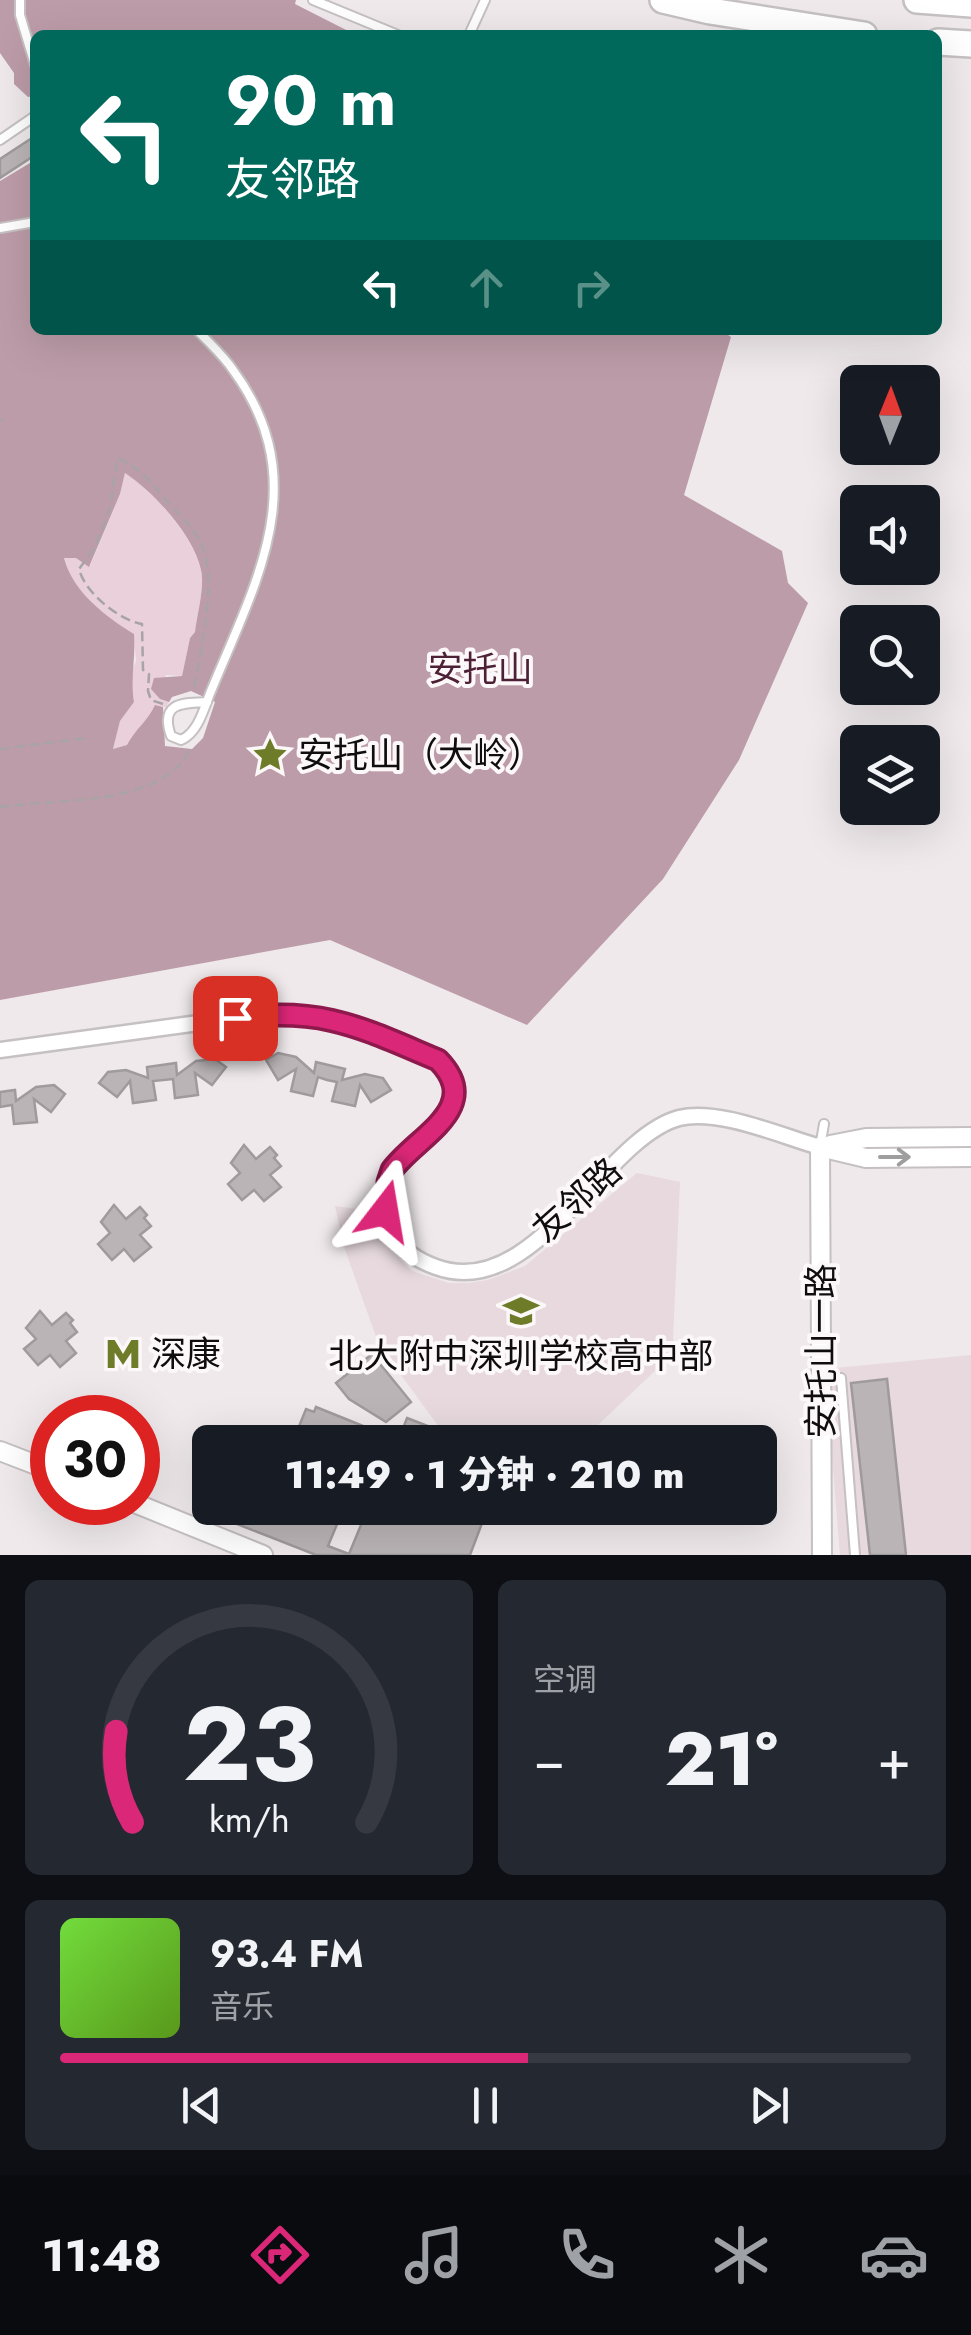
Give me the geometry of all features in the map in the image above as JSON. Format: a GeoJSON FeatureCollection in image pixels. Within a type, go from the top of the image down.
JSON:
{"type":"FeatureCollection","features":[{"type":"Feature","properties":{"kind":"highway"},"geometry":{"type":"LineString","coordinates":[[663,0],[832,30]]}},
{"type":"Feature","properties":{"kind":"highway"},"geometry":{"type":"LineString","coordinates":[[917,0],[971,4]]}},
{"type":"Feature","properties":{"kind":"highway"},"geometry":{"type":"LineString","coordinates":[[942,42],[971,44]]}},
{"type":"Feature","properties":{"kind":"street","name":"友邻路"},"geometry":{"type":"LineString","coordinates":[[0,1050],[235,1018],[296,1014],[351,1023],[438,1060],[449,1071],[453,1102],[443,1121],[392,1170],[385,1211],[395,1239],[406,1251],[421,1262],[444,1270],[485,1269],[510,1257],[551,1230],[646,1135],[681,1118],[720,1118],[820,1147]]}},
{"type":"Feature","properties":{"kind":"street"},"geometry":{"type":"LineString","coordinates":[[820,1147],[866,1138],[971,1137]]}},
{"type":"Feature","properties":{"kind":"street"},"geometry":{"type":"LineString","coordinates":[[820,1147],[866,1158],[971,1157]]}},
{"type":"Feature","properties":{"kind":"street","name":"安托山一路"},"geometry":{"type":"LineString","coordinates":[[820,1147],[822,1555]]}},
{"type":"Feature","properties":{"kind":"street"},"geometry":{"type":"LineString","coordinates":[[0,1451],[30,1463]]}},
{"type":"Feature","properties":{"kind":"street"},"geometry":{"type":"LineString","coordinates":[[160,1513],[263,1555]]}},
{"type":"Feature","properties":{"kind":"lane"},"geometry":{"type":"LineString","coordinates":[[20,0],[30,43]]}},
{"type":"Feature","properties":{"kind":"lane"},"geometry":{"type":"LineString","coordinates":[[313,0],[386,30]]}},
{"type":"Feature","properties":{"kind":"lane"},"geometry":{"type":"LineString","coordinates":[[471,30],[485,0]]}},
{"type":"Feature","properties":{"kind":"lane"},"geometry":{"type":"LineString","coordinates":[[0,140],[30,119]]}},
{"type":"Feature","properties":{"kind":"lane"},"geometry":{"type":"LineString","coordinates":[[0,228],[30,223]]}},
{"type":"Feature","properties":{"kind":"lane"},"geometry":{"type":"LineString","coordinates":[[202,335],[232,368],[250,399],[264,432],[276,500],[264,560],[207,702],[190,736],[181,740],[171,736],[168,717],[174,708],[182,702],[207,702]]}},
{"type":"Feature","properties":{"kind":"lane"},"geometry":{"type":"LineString","coordinates":[[820,1147],[824,1124]]}},
{"type":"Feature","properties":{"kind":"lane"},"geometry":{"type":"LineString","coordinates":[[840,1378],[856,1555]]}},
{"type":"Feature","properties":{"kind":"path"},"geometry":{"type":"LineString","coordinates":[[174,708],[151,700],[149,674],[143,670],[142,624],[129,622],[106,604],[78,570],[93,550],[111,503],[117,458],[126,461],[155,487],[204,548],[208,590],[192,702]]}},
{"type":"Feature","properties":{"kind":"path"},"geometry":{"type":"LineString","coordinates":[[0,807],[82,800],[138,789],[176,767],[188,754],[190,736]]}},
{"type":"Feature","properties":{"kind":"path"},"geometry":{"type":"LineString","coordinates":[[0,749],[86,738]]}},
{"type":"Feature","properties":{"kind":"shaded area"},"geometry":{"type":"Polygon","coordinates":[[[125,473],[160,503],[181,529],[197,557],[202,584],[195,632],[190,638],[182,676],[166,675],[160,699],[169,702],[166,707],[155,706],[127,746],[113,749],[120,721],[134,702],[130,678],[136,661],[134,634],[82,592],[64,558],[76,558],[90,566],[125,473]]]}},
{"type":"Feature","properties":{"kind":"shaded area","name":"北大附中深圳学校高中部"},"geometry":{"type":"Polygon","coordinates":[[[637,1173],[680,1182],[673,1339],[678,1349],[598,1425],[438,1425],[379,1345],[343,1244],[335,1206],[373,1211],[386,1245],[412,1271],[449,1283],[488,1280],[525,1266],[637,1173]]]}},
{"type":"Feature","properties":{"kind":"shaded area"},"geometry":{"type":"Polygon","coordinates":[[[971,1355],[971,1555],[840,1555],[825,1369],[971,1355]]]}},
{"type":"Feature","properties":{"kind":"green space"},"geometry":{"type":"Polygon","coordinates":[[[0,0],[296,0],[295,4],[346,30],[30,30],[28,97],[14,84],[14,73],[0,53],[0,0]]]}},
{"type":"Feature","properties":{"kind":"green space","name":"安托山"},"geometry":{"type":"Polygon","coordinates":[[[30,163],[30,335],[731,337],[684,495],[782,551],[788,583],[808,603],[739,760],[663,879],[527,1025],[330,940],[0,1000],[0,181],[30,163]],[[125,473],[89,567],[76,558],[64,558],[82,592],[134,634],[134,702],[120,721],[113,749],[127,745],[155,705],[163,707],[165,746],[192,749],[203,738],[215,702],[191,691],[172,697],[169,702],[151,689],[154,678],[182,676],[190,638],[195,632],[202,577],[190,543],[160,503],[125,473]]]}},
{"type":"Feature","properties":{"kind":"building"},"geometry":{"type":"Polygon","coordinates":[[[30,139],[30,158],[0,178],[0,159],[30,139]]]}},
{"type":"Feature","properties":{"kind":"building"},"geometry":{"type":"Polygon","coordinates":[[[278,1053],[296,1057],[314,1073],[316,1062],[345,1069],[342,1080],[365,1074],[383,1078],[391,1090],[371,1102],[360,1085],[355,1106],[332,1101],[337,1082],[318,1077],[313,1096],[291,1091],[296,1069],[278,1080],[266,1060],[278,1053]]]}},
{"type":"Feature","properties":{"kind":"building"},"geometry":{"type":"Polygon","coordinates":[[[215,1059],[226,1067],[212,1085],[195,1073],[198,1095],[175,1098],[173,1079],[153,1081],[156,1100],[133,1103],[130,1081],[117,1097],[99,1083],[108,1072],[126,1070],[148,1078],[147,1067],[176,1063],[177,1075],[196,1061],[215,1059]]]}},
{"type":"Feature","properties":{"kind":"building"},"geometry":{"type":"Polygon","coordinates":[[[54,1085],[65,1094],[51,1112],[34,1099],[37,1122],[14,1124],[12,1105],[0,1107],[0,1092],[15,1090],[16,1101],[36,1087],[54,1085]]]}},
{"type":"Feature","properties":{"kind":"building"},"geometry":{"type":"Polygon","coordinates":[[[244,1145],[256,1159],[270,1147],[281,1166],[270,1175],[281,1187],[264,1201],[254,1190],[242,1200],[228,1184],[240,1173],[231,1163],[244,1145]]]}},
{"type":"Feature","properties":{"kind":"building"},"geometry":{"type":"Polygon","coordinates":[[[114,1205],[126,1219],[140,1207],[151,1226],[140,1235],[151,1247],[134,1261],[124,1249],[112,1260],[98,1244],[110,1233],[101,1222],[114,1205]]]}},
{"type":"Feature","properties":{"kind":"building"},"geometry":{"type":"Polygon","coordinates":[[[40,1311],[52,1325],[66,1313],[73,1320],[70,1323],[77,1332],[66,1341],[76,1353],[60,1367],[50,1355],[38,1365],[24,1349],[36,1339],[26,1328],[40,1311]]]}},
{"type":"Feature","properties":{"kind":"building"},"geometry":{"type":"Polygon","coordinates":[[[372,1354],[411,1402],[386,1422],[349,1399],[336,1383],[372,1354]]]}},
{"type":"Feature","properties":{"kind":"building"},"geometry":{"type":"Polygon","coordinates":[[[887,1379],[906,1555],[870,1555],[851,1383],[887,1379]]]}},
{"type":"Feature","properties":{"kind":"building"},"geometry":{"type":"Polygon","coordinates":[[[316,1407],[361,1425],[300,1425],[306,1409],[314,1412],[316,1407]]]}},
{"type":"Feature","properties":{"kind":"building"},"geometry":{"type":"Polygon","coordinates":[[[407,1418],[425,1425],[404,1425],[407,1418]]]}},
{"type":"Feature","properties":{"kind":"building"},"geometry":{"type":"Polygon","coordinates":[[[239,1525],[337,1525],[328,1546],[349,1554],[361,1525],[481,1525],[470,1555],[316,1555],[239,1525]]]}},
{"type":"Feature","properties":{"kind":"place","name":"安托山（大岭）"},"geometry":{"type":"Point","coordinates":[270,755]}},
{"type":"Feature","properties":{"kind":"place","name":"北大附中深圳学校高中部"},"geometry":{"type":"Point","coordinates":[521,1311]}},
{"type":"Feature","properties":{"kind":"place","name":"深康"},"geometry":{"type":"Point","coordinates":[123,1354]}},
{"type":"Feature","properties":{"kind":"route"},"geometry":{"type":"LineString","coordinates":[[235,1018],[296,1014],[351,1023],[438,1060],[449,1071],[453,1084],[450,1112],[392,1170],[385,1211]]}}]}
